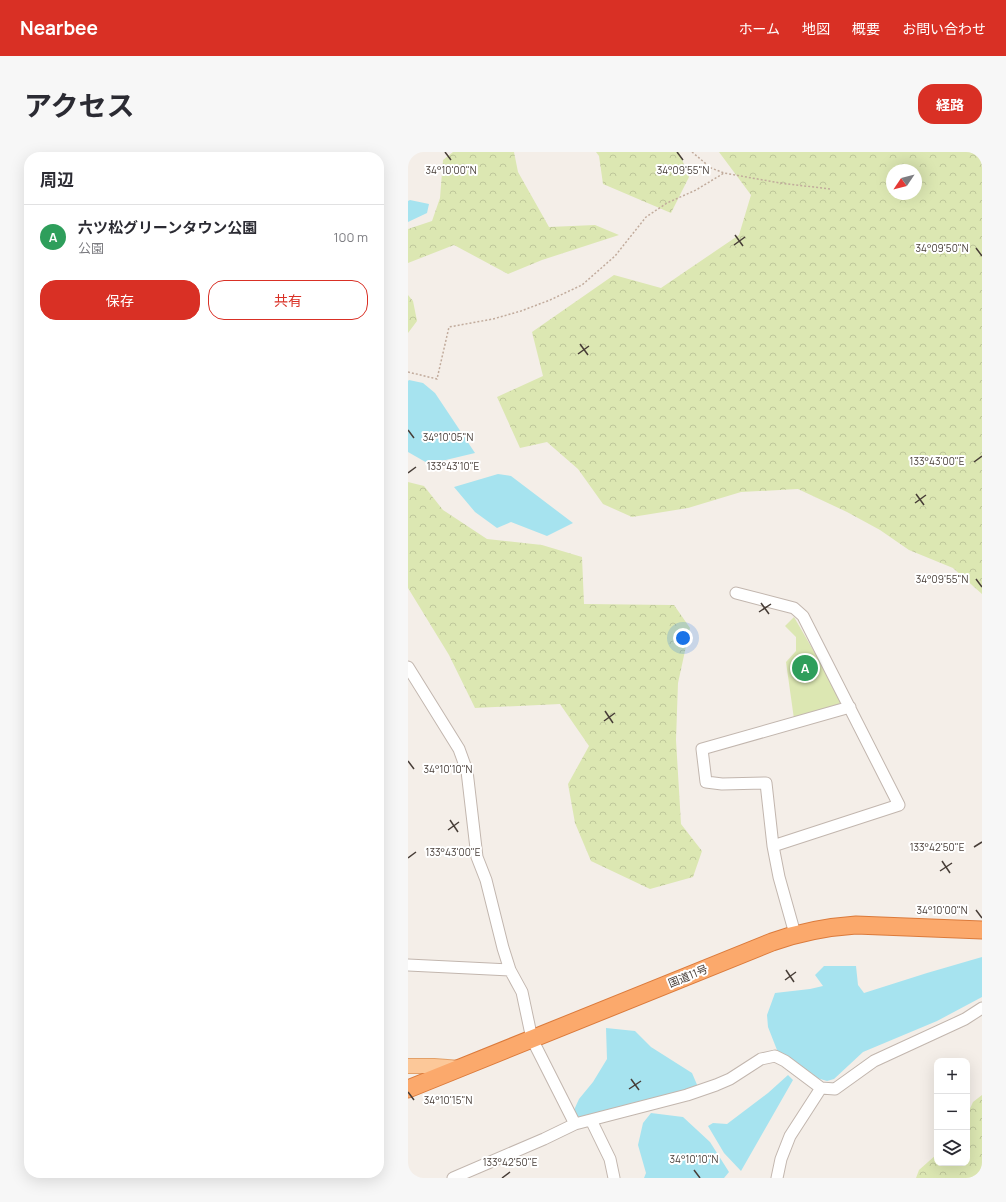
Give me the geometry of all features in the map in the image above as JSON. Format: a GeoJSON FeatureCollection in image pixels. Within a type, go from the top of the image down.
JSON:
{"type":"FeatureCollection","features":[{"type":"Feature","properties":{"kind":"highway","name":"国道11号"},"geometry":{"type":"LineString","coordinates":[[408,1089],[764,945],[795,934],[836,926],[856,925],[982,930]]}},
{"type":"Feature","properties":{"kind":"main road"},"geometry":{"type":"LineString","coordinates":[[408,1066],[460,1068]]}},
{"type":"Feature","properties":{"kind":"street"},"geometry":{"type":"LineString","coordinates":[[736,593],[794,608],[803,616],[899,805],[773,846]]}},
{"type":"Feature","properties":{"kind":"street"},"geometry":{"type":"LineString","coordinates":[[408,667],[459,749],[467,771],[477,857],[486,880],[503,948],[510,970],[522,992],[532,1039],[575,1124]]}},
{"type":"Feature","properties":{"kind":"street"},"geometry":{"type":"LineString","coordinates":[[795,934],[778,878],[766,783],[722,784],[706,782],[702,750],[850,707]]}},
{"type":"Feature","properties":{"kind":"street"},"geometry":{"type":"LineString","coordinates":[[408,965],[510,970]]}},
{"type":"Feature","properties":{"kind":"street"},"geometry":{"type":"LineString","coordinates":[[453,1178],[575,1124],[687,1095],[708,1088],[730,1079],[761,1060],[775,1056],[786,1061],[821,1088],[834,1089],[874,1061],[965,1019],[982,1008]]}},
{"type":"Feature","properties":{"kind":"street"},"geometry":{"type":"LineString","coordinates":[[777,1178],[781,1159],[790,1136],[821,1088]]}},
{"type":"Feature","properties":{"kind":"street"},"geometry":{"type":"LineString","coordinates":[[591,1120],[610,1159],[614,1178]]}},
{"type":"Feature","properties":{"kind":"path"},"geometry":{"type":"LineString","coordinates":[[692,152],[711,168],[724,173],[780,183],[830,189]]}},
{"type":"Feature","properties":{"kind":"path"},"geometry":{"type":"LineString","coordinates":[[408,372],[437,379],[449,327],[493,319],[521,311],[550,300],[582,285],[615,256],[646,218],[667,203],[696,190],[724,173]]}},
{"type":"Feature","properties":{"kind":"green space"},"geometry":{"type":"Polygon","coordinates":[[[453,152],[514,152],[518,172],[549,227],[595,225],[619,235],[542,260],[508,274],[454,245],[408,263],[408,229],[432,221],[440,198],[443,160],[453,152]]]}},
{"type":"Feature","properties":{"kind":"green space"},"geometry":{"type":"Polygon","coordinates":[[[596,152],[679,152],[689,177],[671,213],[603,184],[599,156],[596,152]]]}},
{"type":"Feature","properties":{"kind":"green space"},"geometry":{"type":"Polygon","coordinates":[[[719,152],[982,152],[982,594],[953,568],[909,550],[880,530],[847,512],[798,489],[741,492],[688,508],[632,517],[603,504],[578,469],[547,442],[520,448],[497,397],[543,376],[532,332],[614,275],[661,288],[739,235],[751,195],[719,152]]]}},
{"type":"Feature","properties":{"kind":"green space"},"geometry":{"type":"Polygon","coordinates":[[[408,295],[413,301],[417,321],[408,333],[408,295]]]}},
{"type":"Feature","properties":{"kind":"green space"},"geometry":{"type":"Polygon","coordinates":[[[408,482],[424,486],[443,510],[487,539],[542,545],[582,557],[584,604],[674,605],[690,628],[678,683],[676,740],[681,824],[702,851],[693,877],[650,889],[591,861],[575,823],[568,784],[589,746],[560,704],[475,708],[449,655],[408,588],[408,482]]]}},
{"type":"Feature","properties":{"kind":"green space"},"geometry":{"type":"Polygon","coordinates":[[[794,617],[842,700],[838,706],[794,719],[786,662],[796,651],[796,637],[785,626],[794,617]]]}},
{"type":"Feature","properties":{"kind":"green space"},"geometry":{"type":"Polygon","coordinates":[[[982,1095],[982,1178],[916,1178],[919,1170],[934,1157],[934,1166],[970,1166],[970,1108],[973,1102],[982,1095]]]}},
{"type":"Feature","properties":{"kind":"water"},"geometry":{"type":"Polygon","coordinates":[[[410,200],[429,204],[427,213],[408,222],[408,201],[410,200]]]}},
{"type":"Feature","properties":{"kind":"water"},"geometry":{"type":"Polygon","coordinates":[[[409,380],[423,383],[435,393],[475,453],[429,464],[408,452],[409,380]]]}},
{"type":"Feature","properties":{"kind":"water"},"geometry":{"type":"Polygon","coordinates":[[[498,474],[511,476],[573,523],[547,536],[511,522],[497,528],[475,512],[454,487],[498,474]]]}},
{"type":"Feature","properties":{"kind":"water"},"geometry":{"type":"Polygon","coordinates":[[[982,957],[982,997],[937,1021],[863,1052],[834,1079],[827,1081],[817,1078],[777,1050],[768,1027],[767,1015],[775,993],[823,986],[815,975],[824,966],[856,966],[858,985],[864,993],[982,957]]]}},
{"type":"Feature","properties":{"kind":"water"},"geometry":{"type":"Polygon","coordinates":[[[606,1028],[635,1031],[651,1047],[692,1073],[698,1087],[578,1119],[574,1110],[579,1099],[593,1082],[607,1059],[606,1028]]]}},
{"type":"Feature","properties":{"kind":"water"},"geometry":{"type":"Polygon","coordinates":[[[788,1075],[793,1080],[741,1171],[724,1153],[708,1126],[713,1123],[727,1124],[768,1093],[788,1075]]]}},
{"type":"Feature","properties":{"kind":"water"},"geometry":{"type":"Polygon","coordinates":[[[651,1113],[683,1117],[710,1142],[729,1172],[724,1178],[644,1178],[646,1173],[638,1145],[643,1123],[651,1113]]]}},
{"type":"Feature","properties":{"kind":"place","name":"六ツ松グリーンタウン公園"},"geometry":{"type":"Point","coordinates":[805,668]}}]}
